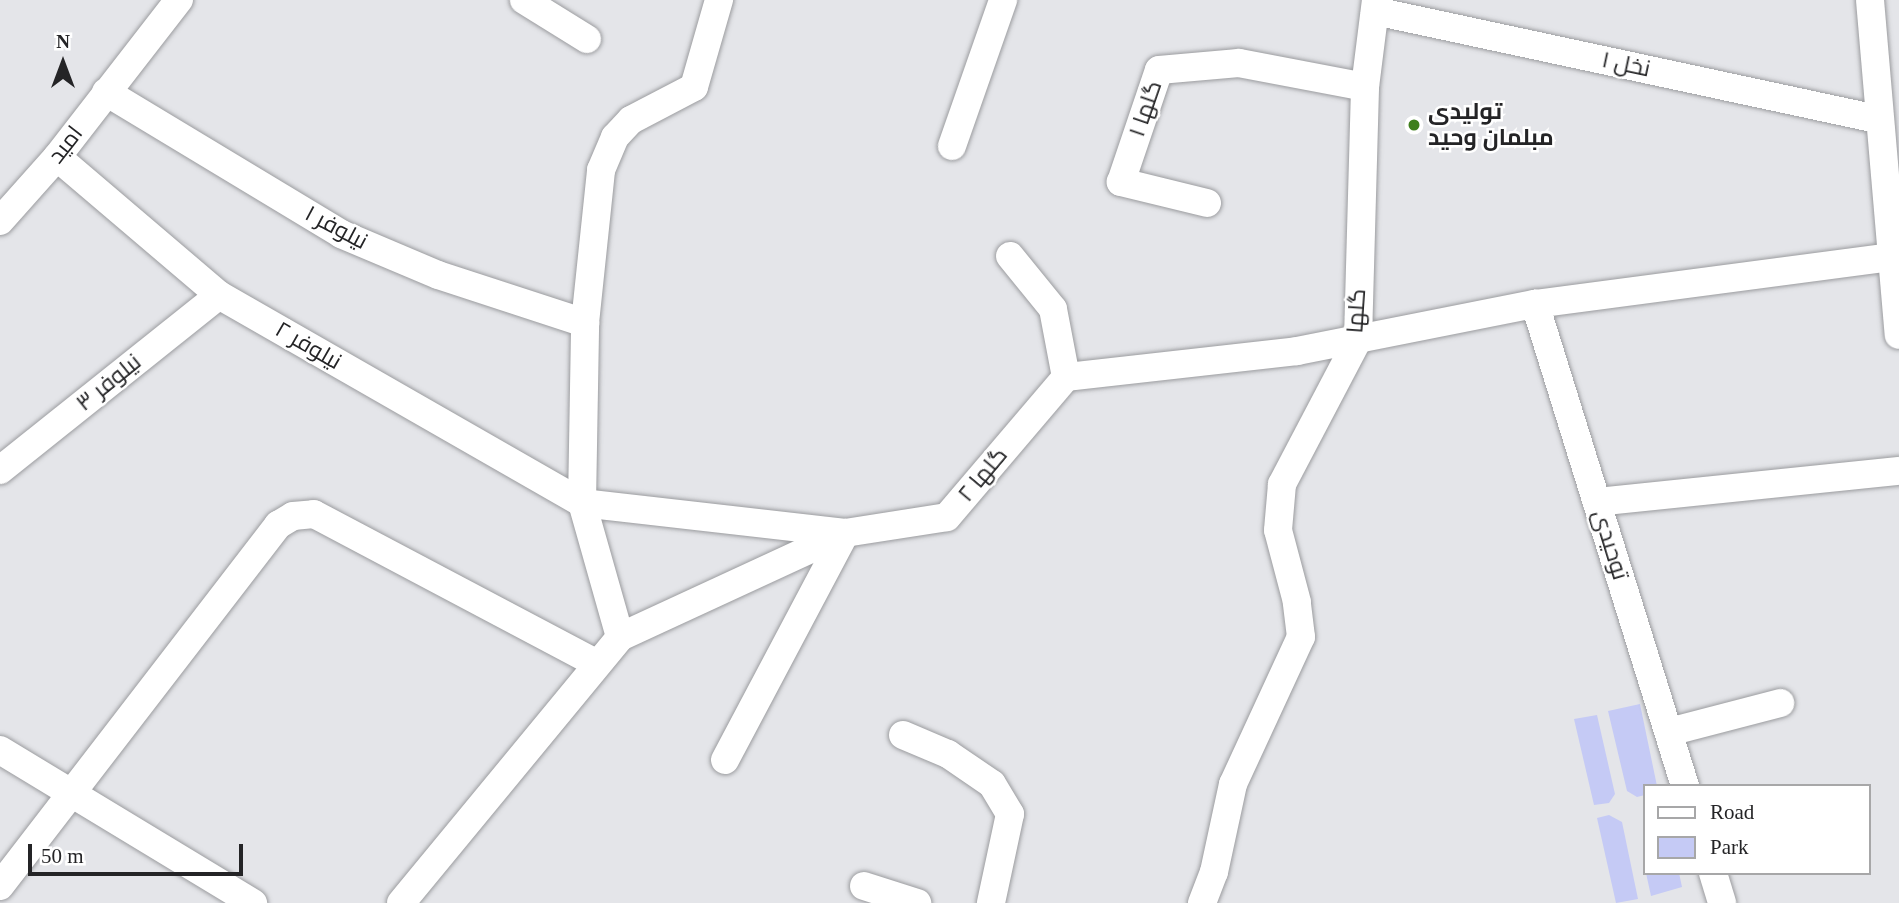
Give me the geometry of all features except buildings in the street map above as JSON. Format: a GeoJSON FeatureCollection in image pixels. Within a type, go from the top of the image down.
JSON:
{"type":"FeatureCollection","features":[{"type":"Feature","properties":{"kind":"street","name":"امید"},"geometry":{"type":"LineString","coordinates":[[0,221],[57,157],[179,0]]}},
{"type":"Feature","properties":{"kind":"street"},"geometry":{"type":"LineString","coordinates":[[524,0],[587,40]]}},
{"type":"Feature","properties":{"kind":"street"},"geometry":{"type":"LineString","coordinates":[[620,637],[582,503],[585,323],[601,170],[615,137],[631,120],[694,87],[719,0]]}},
{"type":"Feature","properties":{"kind":"street"},"geometry":{"type":"LineString","coordinates":[[952,146],[1003,0]]}},
{"type":"Feature","properties":{"kind":"street"},"geometry":{"type":"LineString","coordinates":[[1870,0],[1877,119],[1899,335]]}},
{"type":"Feature","properties":{"kind":"street","name":"نخل ۱"},"geometry":{"type":"LineString","coordinates":[[1376,6],[1877,119]]}},
{"type":"Feature","properties":{"kind":"street","name":"گلها"},"geometry":{"type":"LineString","coordinates":[[1202,903],[1214,872],[1233,784],[1301,637],[1297,602],[1278,530],[1282,484],[1358,339],[1365,87],[1376,6]]}},
{"type":"Feature","properties":{"kind":"street","name":"گلها ۱"},"geometry":{"type":"LineString","coordinates":[[1207,203],[1121,182],[1159,70],[1239,63],[1365,87]]}},
{"type":"Feature","properties":{"kind":"street","name":"نیلوفر ۱"},"geometry":{"type":"LineString","coordinates":[[106,92],[341,234],[438,275],[585,323]]}},
{"type":"Feature","properties":{"kind":"street","name":"نیلوفر ۲"},"geometry":{"type":"LineString","coordinates":[[57,157],[219,295],[582,503]]}},
{"type":"Feature","properties":{"kind":"street"},"geometry":{"type":"LineString","coordinates":[[1010,256],[1053,309],[1066,377],[1297,351],[1535,304],[1890,257]]}},
{"type":"Feature","properties":{"kind":"street","name":"نیلوفر ۳"},"geometry":{"type":"LineString","coordinates":[[0,470],[219,295]]}},
{"type":"Feature","properties":{"kind":"street","name":"توحیدی"},"geometry":{"type":"LineString","coordinates":[[1535,304],[1684,784]]}},
{"type":"Feature","properties":{"kind":"street","name":"گلها ۲"},"geometry":{"type":"LineString","coordinates":[[582,503],[845,533],[947,517],[1066,377]]}},
{"type":"Feature","properties":{"kind":"street"},"geometry":{"type":"LineString","coordinates":[[1597,502],[1899,471]]}},
{"type":"Feature","properties":{"kind":"street"},"geometry":{"type":"LineString","coordinates":[[0,886],[278,525],[293,516],[314,514],[597,664]]}},
{"type":"Feature","properties":{"kind":"street"},"geometry":{"type":"LineString","coordinates":[[401,903],[620,637],[845,533]]}},
{"type":"Feature","properties":{"kind":"street"},"geometry":{"type":"LineString","coordinates":[[725,760],[845,533]]}},
{"type":"Feature","properties":{"kind":"street"},"geometry":{"type":"LineString","coordinates":[[1669,732],[1780,703]]}},
{"type":"Feature","properties":{"kind":"street"},"geometry":{"type":"LineString","coordinates":[[903,735],[948,754],[992,783],[1010,814],[991,903]]}},
{"type":"Feature","properties":{"kind":"street"},"geometry":{"type":"LineString","coordinates":[[0,750],[72,791],[253,903]]}},
{"type":"Feature","properties":{"kind":"street"},"geometry":{"type":"LineString","coordinates":[[1714,875],[1722,903]]}},
{"type":"Feature","properties":{"kind":"street"},"geometry":{"type":"LineString","coordinates":[[864,886],[917,903]]}},
{"type":"Feature","properties":{"kind":"green space"},"geometry":{"type":"Polygon","coordinates":[[[1640,704],[1657,784],[1644,784],[1644,795],[1637,797],[1627,791],[1608,711],[1640,704]]]}},
{"type":"Feature","properties":{"kind":"green space"},"geometry":{"type":"Polygon","coordinates":[[[1597,715],[1615,794],[1609,803],[1594,805],[1574,719],[1597,715]]]}},
{"type":"Feature","properties":{"kind":"green space"},"geometry":{"type":"Polygon","coordinates":[[[1609,815],[1622,822],[1638,899],[1616,903],[1597,818],[1609,815]]]}},
{"type":"Feature","properties":{"kind":"green space"},"geometry":{"type":"Polygon","coordinates":[[[1646,875],[1679,875],[1682,887],[1651,896],[1646,875]]]}},
{"type":"Feature","properties":{"kind":"place","name":"تولیدی مبلمان وحید"},"geometry":{"type":"Point","coordinates":[1414,125]}}]}
